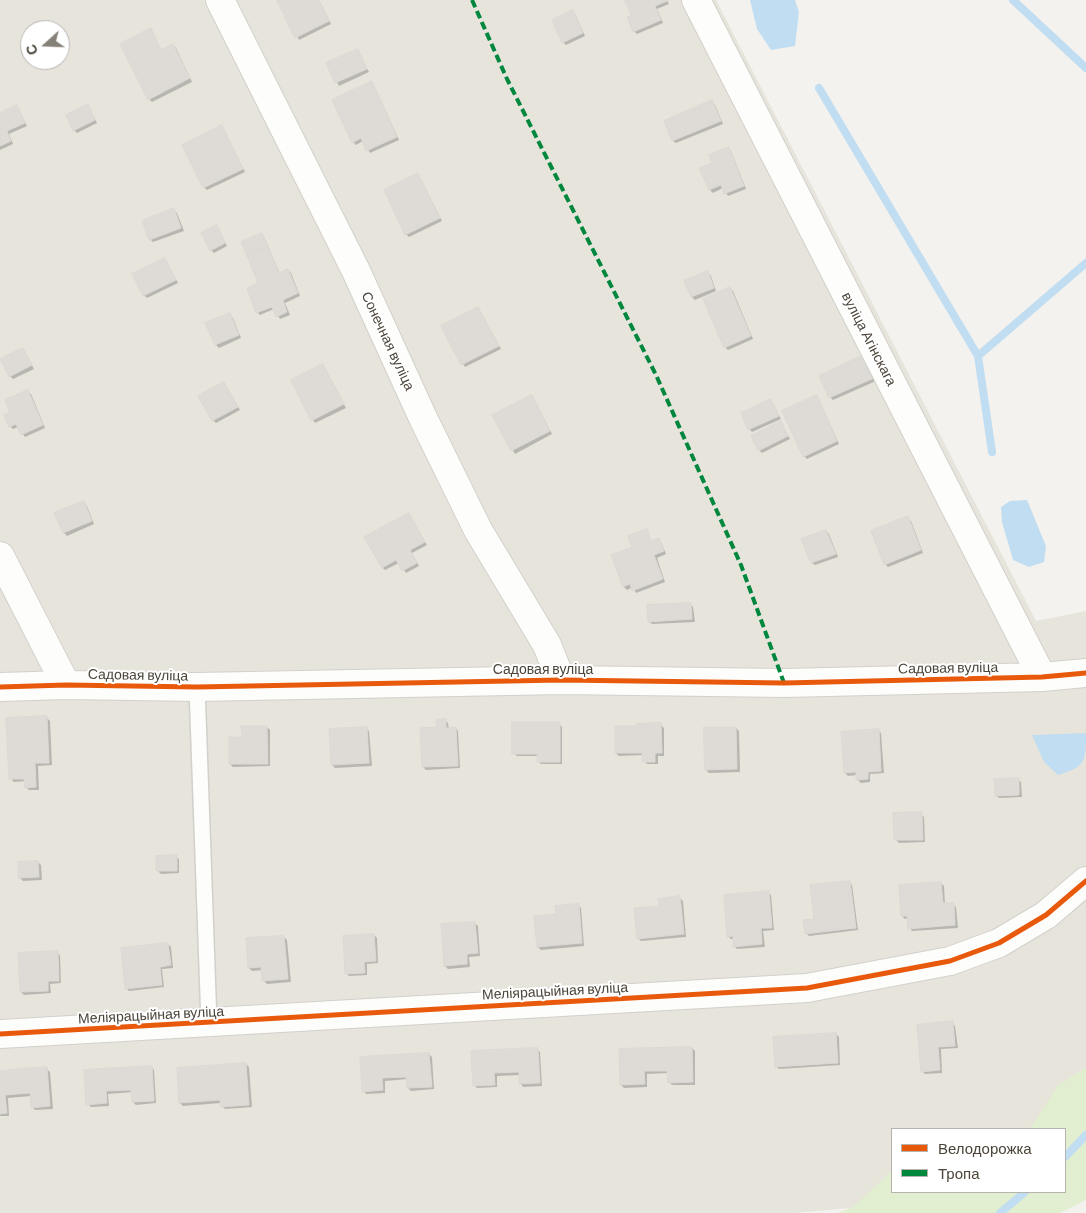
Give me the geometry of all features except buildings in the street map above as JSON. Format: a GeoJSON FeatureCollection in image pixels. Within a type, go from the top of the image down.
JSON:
{"type":"FeatureCollection","features":[{"type":"Feature","properties":{"kind":"street","name":"Сонечная вуліца"},"geometry":{"type":"LineString","coordinates":[[220,0],[356,271],[423,418],[478,530],[547,645],[561,680]]}},
{"type":"Feature","properties":{"kind":"street","name":"вуліца Агінскага"},"geometry":{"type":"LineString","coordinates":[[696,0],[1042,677]]}},
{"type":"Feature","properties":{"kind":"street"},"geometry":{"type":"LineString","coordinates":[[0,556],[66,685]]}},
{"type":"Feature","properties":{"kind":"street","name":"Садовая вуліца"},"geometry":{"type":"LineString","coordinates":[[0,687],[66,685],[197,687],[561,680],[784,683],[1042,677],[1086,673]]}},
{"type":"Feature","properties":{"kind":"street","name":"Меліярацыйная вуліца"},"geometry":{"type":"LineString","coordinates":[[0,1034],[807,988],[950,961],[999,943],[1046,915],[1086,881]]}},
{"type":"Feature","properties":{"kind":"lane"},"geometry":{"type":"LineString","coordinates":[[197,687],[209,1023]]}},
{"type":"Feature","properties":{"kind":"shaded area"},"geometry":{"type":"Polygon","coordinates":[[[0,0],[716,0],[1036,621],[1086,611],[1086,1095],[1049,1128],[891,1128],[891,1193],[973,1197],[794,1213],[0,1213],[0,0]]]}},
{"type":"Feature","properties":{"kind":"green space"},"geometry":{"type":"Polygon","coordinates":[[[1086,1068],[1086,1199],[1084,1201],[1060,1213],[838,1213],[853,1207],[891,1172],[891,1193],[1066,1193],[1066,1128],[1031,1128],[1058,1085],[1086,1068]]]}},
{"type":"Feature","properties":{"kind":"water"},"geometry":{"type":"Polygon","coordinates":[[[750,0],[795,0],[799,12],[795,46],[771,50],[757,29],[750,0]]]}},
{"type":"Feature","properties":{"kind":"water"},"geometry":{"type":"Polygon","coordinates":[[[1027,500],[1046,546],[1044,562],[1029,567],[1013,560],[1002,522],[1001,507],[1010,501],[1027,500]]]}},
{"type":"Feature","properties":{"kind":"water"},"geometry":{"type":"Polygon","coordinates":[[[1086,733],[1086,750],[1082,762],[1074,769],[1058,775],[1044,762],[1032,735],[1086,733]]]}},
{"type":"Feature","properties":{"kind":"waterway"},"geometry":{"type":"LineString","coordinates":[[1013,0],[1086,68]]}},
{"type":"Feature","properties":{"kind":"waterway"},"geometry":{"type":"LineString","coordinates":[[819,88],[978,356],[992,452]]}},
{"type":"Feature","properties":{"kind":"waterway"},"geometry":{"type":"LineString","coordinates":[[978,356],[1086,263]]}},
{"type":"Feature","properties":{"kind":"waterway"},"geometry":{"type":"LineString","coordinates":[[1066,1156],[1086,1135]]}},
{"type":"Feature","properties":{"kind":"waterway"},"geometry":{"type":"LineString","coordinates":[[1000,1213],[1024,1193]]}},
{"type":"Feature","properties":{"kind":"marked path"},"geometry":{"type":"LineString","coordinates":[[472,0],[507,79],[656,375],[741,565],[784,683]]}},
{"type":"Feature","properties":{"kind":"cycle path"},"geometry":{"type":"LineString","coordinates":[[0,687],[66,685],[197,687],[561,680],[784,683],[1042,677],[1086,673]]}},
{"type":"Feature","properties":{"kind":"cycle path"},"geometry":{"type":"LineString","coordinates":[[0,1034],[807,988],[950,961],[999,943],[1046,915],[1086,881]]}}]}
